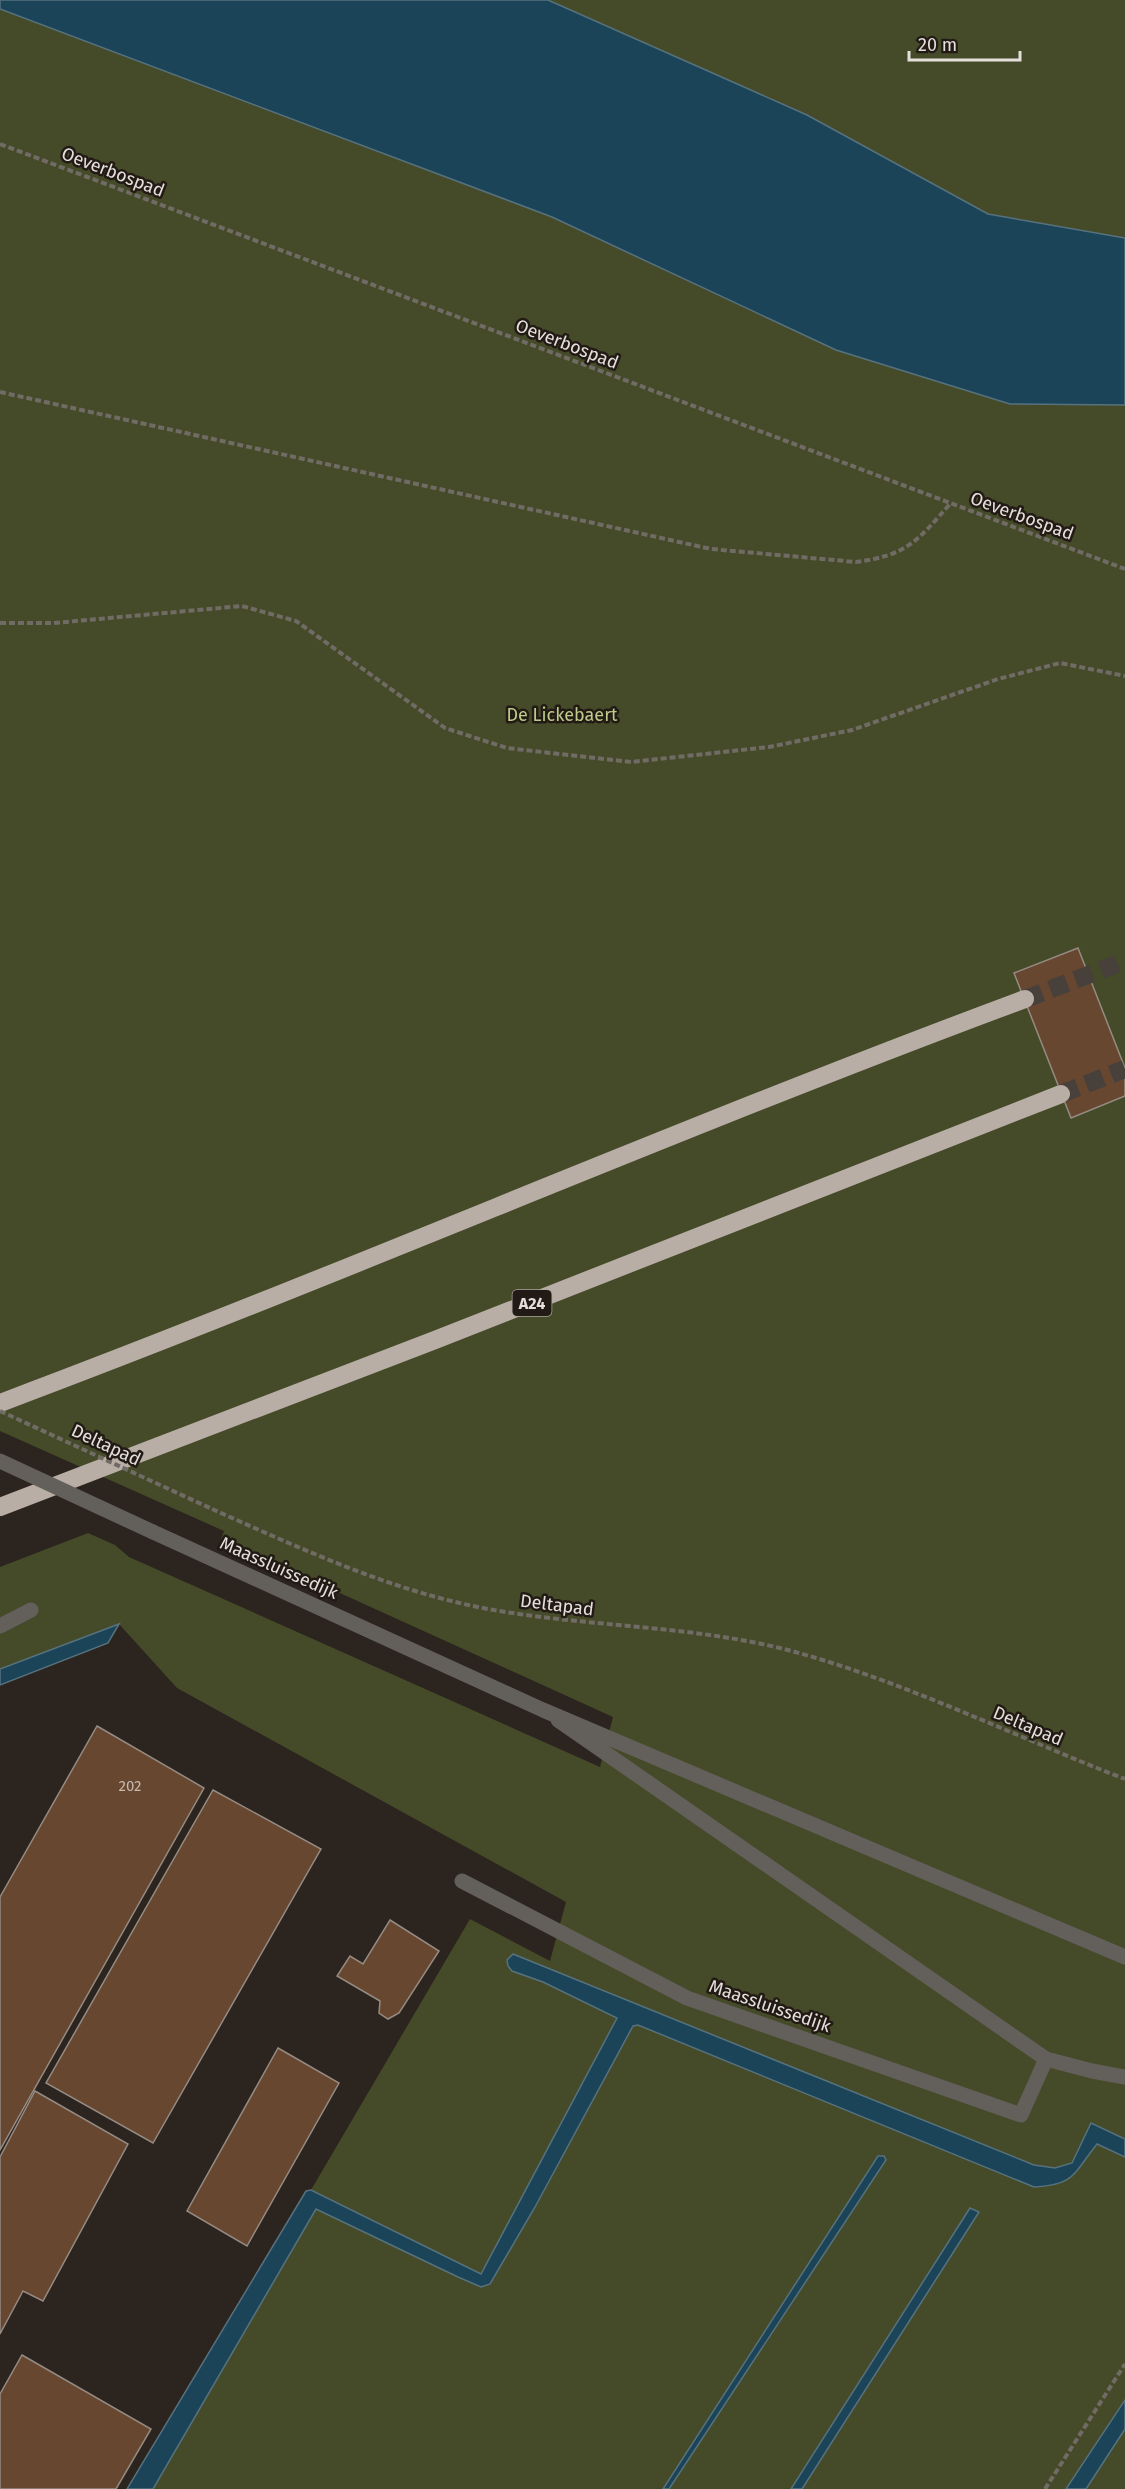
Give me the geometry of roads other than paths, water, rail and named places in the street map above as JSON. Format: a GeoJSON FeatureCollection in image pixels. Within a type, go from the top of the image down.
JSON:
{"type":"FeatureCollection","features":[{"type":"Feature","properties":{"kind":"highway"},"geometry":{"type":"LineString","coordinates":[[0,1403],[194,1330],[584,1169],[835,1069],[1024,999]]}},
{"type":"Feature","properties":{"kind":"highway","name":"A24"},"geometry":{"type":"LineString","coordinates":[[0,1507],[412,1349],[1061,1094]]}},
{"type":"Feature","properties":{"kind":"street","name":"Maassluissedijk"},"geometry":{"type":"LineString","coordinates":[[0,1461],[543,1710],[1125,1957]]}},
{"type":"Feature","properties":{"kind":"street"},"geometry":{"type":"LineString","coordinates":[[0,1626],[31,1610]]}},
{"type":"Feature","properties":{"kind":"street","name":"Maassluissedijk"},"geometry":{"type":"LineString","coordinates":[[543,1710],[1046,2059],[1125,2077]]}},
{"type":"Feature","properties":{"kind":"street","name":"Maassluissedijk"},"geometry":{"type":"LineString","coordinates":[[462,1881],[687,1998],[1021,2115],[1046,2059]]}},
{"type":"Feature","properties":{"kind":"water"},"geometry":{"type":"Polygon","coordinates":[[[0,0],[548,0],[807,115],[988,214],[1125,238],[1125,405],[1010,404],[836,350],[552,217],[0,9],[0,0]]]}},
{"type":"Feature","properties":{"kind":"water"},"geometry":{"type":"Polygon","coordinates":[[[119,1624],[108,1643],[0,1685],[0,1669],[119,1624]]]}},
{"type":"Feature","properties":{"kind":"water"},"geometry":{"type":"Polygon","coordinates":[[[513,1954],[1034,2165],[1055,2168],[1072,2163],[1091,2123],[1125,2139],[1125,2157],[1097,2144],[1072,2176],[1058,2184],[1034,2187],[638,2025],[633,2026],[535,2207],[490,2284],[481,2287],[316,2209],[153,2489],[127,2489],[306,2191],[311,2190],[481,2274],[617,2018],[543,1982],[512,1971],[507,1960],[513,1954]]]}},
{"type":"Feature","properties":{"kind":"water"},"geometry":{"type":"Polygon","coordinates":[[[878,2156],[884,2156],[886,2160],[669,2489],[663,2489],[878,2156]]]}},
{"type":"Feature","properties":{"kind":"water"},"geometry":{"type":"Polygon","coordinates":[[[970,2208],[979,2212],[802,2489],[791,2489],[970,2208]]]}},
{"type":"Feature","properties":{"kind":"water"},"geometry":{"type":"Polygon","coordinates":[[[1125,2400],[1125,2429],[1086,2489],[1066,2489],[1125,2400]]]}},
{"type":"Feature","properties":{"kind":"tunnel"},"geometry":{"type":"LineString","coordinates":[[1025,999],[1125,961]]}},
{"type":"Feature","properties":{"kind":"tunnel"},"geometry":{"type":"LineString","coordinates":[[1061,1094],[1125,1069]]}},
{"type":"Feature","properties":{"kind":"park label","name":"De Lickebaert"},"geometry":{"type":"Point","coordinates":[562,715]}}]}
